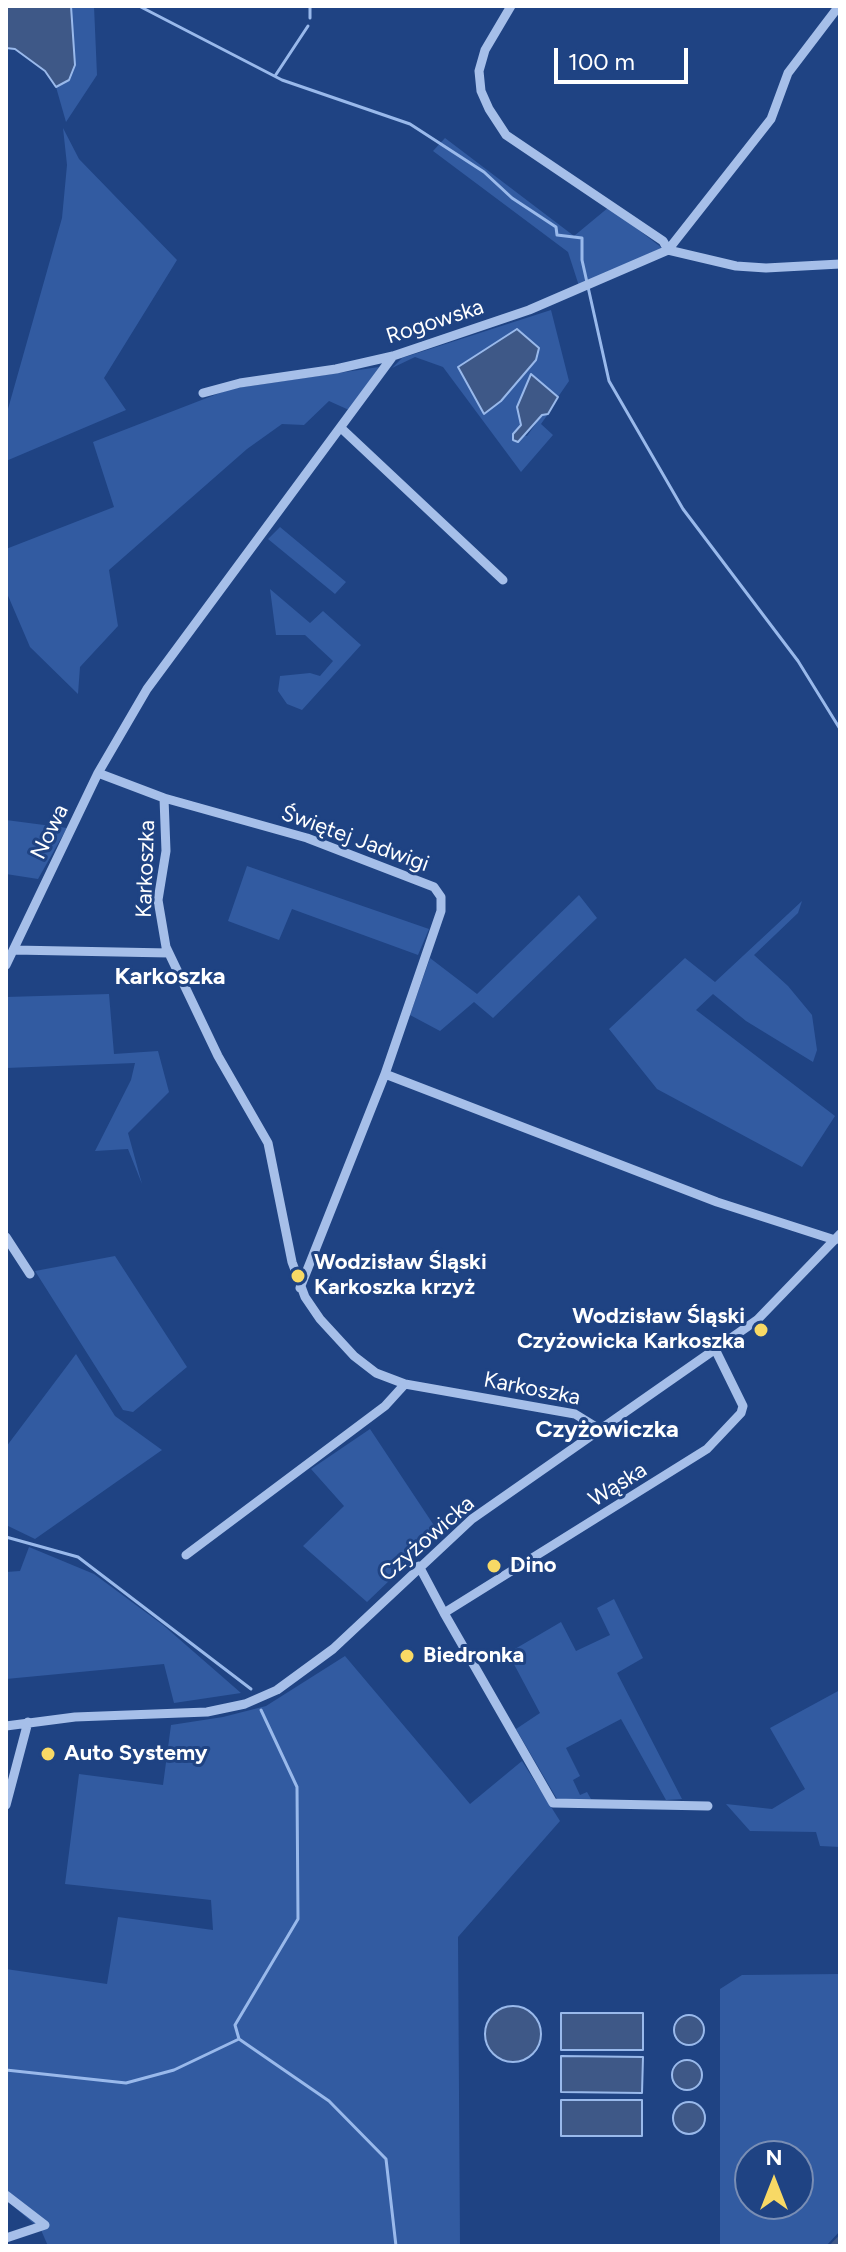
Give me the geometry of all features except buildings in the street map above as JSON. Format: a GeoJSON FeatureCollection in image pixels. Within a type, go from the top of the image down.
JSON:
{"type":"FeatureCollection","features":[{"type":"Feature","properties":{"kind":"street"},"geometry":{"type":"LineString","coordinates":[[511,6],[485,50],[479,71],[485,100],[506,135],[663,241],[668,250],[736,266],[766,268],[840,264]]}},
{"type":"Feature","properties":{"kind":"street","name":"Rogowska"},"geometry":{"type":"LineString","coordinates":[[203,393],[240,383],[336,369],[393,356],[578,290],[668,250],[771,119],[788,73],[839,6]]}},
{"type":"Feature","properties":{"kind":"street"},"geometry":{"type":"LineString","coordinates":[[98,773],[147,689],[393,356]]}},
{"type":"Feature","properties":{"kind":"street"},"geometry":{"type":"LineString","coordinates":[[341,428],[503,580]]}},
{"type":"Feature","properties":{"kind":"street","name":"Karkoszka"},"geometry":{"type":"LineString","coordinates":[[98,773],[164,798],[166,851],[158,900],[169,953],[218,1056],[268,1143],[300,1288],[320,1319],[354,1356],[376,1373],[405,1384],[575,1414],[601,1430]]}},
{"type":"Feature","properties":{"kind":"street","name":"Nowa"},"geometry":{"type":"LineString","coordinates":[[6,965],[98,773]]}},
{"type":"Feature","properties":{"kind":"street","name":"Świętej Jadwigi"},"geometry":{"type":"LineString","coordinates":[[164,798],[307,838],[434,887],[441,897],[441,911],[385,1074],[300,1288]]}},
{"type":"Feature","properties":{"kind":"street"},"geometry":{"type":"LineString","coordinates":[[14,950],[169,953]]}},
{"type":"Feature","properties":{"kind":"street"},"geometry":{"type":"LineString","coordinates":[[385,1074],[717,1202],[837,1237]]}},
{"type":"Feature","properties":{"kind":"street"},"geometry":{"type":"LineString","coordinates":[[6,1237],[30,1274]]}},
{"type":"Feature","properties":{"kind":"street","name":"Czyżowicka"},"geometry":{"type":"LineString","coordinates":[[6,1726],[28,1722],[207,1712],[245,1704],[277,1690],[333,1649],[472,1519],[757,1320],[837,1237]]}},
{"type":"Feature","properties":{"kind":"street","name":"Wąska"},"geometry":{"type":"LineString","coordinates":[[444,1613],[707,1449],[741,1413],[743,1406],[715,1349]]}},
{"type":"Feature","properties":{"kind":"street"},"geometry":{"type":"LineString","coordinates":[[186,1555],[385,1406],[405,1384]]}},
{"type":"Feature","properties":{"kind":"street"},"geometry":{"type":"LineString","coordinates":[[419,1566],[553,1803],[708,1806]]}},
{"type":"Feature","properties":{"kind":"street"},"geometry":{"type":"LineString","coordinates":[[6,1805],[28,1722]]}},
{"type":"Feature","properties":{"kind":"street"},"geometry":{"type":"LineString","coordinates":[[6,2195],[45,2225],[6,2238]]}},
{"type":"Feature","properties":{"kind":"shaded area"},"geometry":{"type":"Polygon","coordinates":[[[6,6],[71,6],[75,65],[69,80],[56,87],[45,71],[15,49],[6,48],[6,6]]]}},
{"type":"Feature","properties":{"kind":"shaded area"},"geometry":{"type":"Polygon","coordinates":[[[71,6],[94,6],[97,75],[66,122],[56,87],[69,80],[75,65],[71,6]]]}},
{"type":"Feature","properties":{"kind":"shaded area"},"geometry":{"type":"Polygon","coordinates":[[[63,128],[79,159],[177,260],[104,378],[126,410],[6,461],[6,416],[62,218],[67,165],[63,128]]]}},
{"type":"Feature","properties":{"kind":"shaded area"},"geometry":{"type":"Polygon","coordinates":[[[445,138],[574,236],[609,207],[662,248],[579,286],[568,252],[433,151],[445,138]]]}},
{"type":"Feature","properties":{"kind":"shaded area"},"geometry":{"type":"Polygon","coordinates":[[[551,310],[569,381],[558,397],[531,375],[517,407],[521,426],[513,433],[527,436],[542,415],[548,414],[541,424],[553,435],[521,472],[443,367],[415,357],[392,368],[402,358],[551,310]],[[517,329],[458,368],[501,401],[536,360],[517,329]]]}},
{"type":"Feature","properties":{"kind":"shaded area"},"geometry":{"type":"Polygon","coordinates":[[[517,329],[539,348],[536,360],[501,401],[484,414],[458,367],[517,329]]]}},
{"type":"Feature","properties":{"kind":"shaded area"},"geometry":{"type":"Polygon","coordinates":[[[379,367],[349,410],[329,401],[304,425],[282,424],[247,449],[109,570],[118,626],[80,667],[78,694],[30,647],[6,591],[6,549],[114,507],[93,442],[230,389],[379,367]]]}},
{"type":"Feature","properties":{"kind":"shaded area"},"geometry":{"type":"Polygon","coordinates":[[[531,374],[558,397],[548,414],[542,415],[518,442],[513,440],[513,434],[521,425],[517,407],[531,374]]]}},
{"type":"Feature","properties":{"kind":"shaded area"},"geometry":{"type":"Polygon","coordinates":[[[280,527],[346,582],[335,594],[268,539],[280,527]]]}},
{"type":"Feature","properties":{"kind":"shaded area"},"geometry":{"type":"Polygon","coordinates":[[[270,589],[310,623],[323,611],[361,645],[302,710],[287,704],[278,691],[280,676],[310,673],[320,676],[333,661],[305,635],[276,635],[270,589]]]}},
{"type":"Feature","properties":{"kind":"shaded area"},"geometry":{"type":"Polygon","coordinates":[[[6,820],[67,828],[38,879],[6,874],[6,820]]]}},
{"type":"Feature","properties":{"kind":"shaded area"},"geometry":{"type":"Polygon","coordinates":[[[247,866],[429,929],[418,955],[292,909],[279,940],[228,921],[247,866]]]}},
{"type":"Feature","properties":{"kind":"shaded area"},"geometry":{"type":"Polygon","coordinates":[[[579,895],[597,918],[493,1018],[474,1002],[440,1031],[410,1015],[430,958],[477,994],[579,895]]]}},
{"type":"Feature","properties":{"kind":"shaded area"},"geometry":{"type":"Polygon","coordinates":[[[802,901],[798,913],[754,955],[788,986],[812,1015],[817,1050],[813,1062],[746,1021],[713,994],[696,1010],[835,1116],[802,1167],[657,1089],[609,1029],[685,958],[715,982],[802,901]]]}},
{"type":"Feature","properties":{"kind":"shaded area"},"geometry":{"type":"Polygon","coordinates":[[[109,994],[114,1054],[158,1051],[169,1092],[128,1133],[142,1184],[128,1149],[95,1151],[131,1080],[135,1063],[6,1068],[6,997],[109,994]]]}},
{"type":"Feature","properties":{"kind":"shaded area"},"geometry":{"type":"Polygon","coordinates":[[[115,1256],[187,1367],[133,1412],[123,1410],[35,1271],[115,1256]]]}},
{"type":"Feature","properties":{"kind":"shaded area"},"geometry":{"type":"Polygon","coordinates":[[[76,1354],[115,1416],[162,1450],[35,1539],[6,1525],[6,1447],[76,1354]]]}},
{"type":"Feature","properties":{"kind":"shaded area"},"geometry":{"type":"Polygon","coordinates":[[[370,1429],[439,1533],[367,1602],[303,1546],[344,1506],[311,1469],[370,1429]]]}},
{"type":"Feature","properties":{"kind":"shaded area"},"geometry":{"type":"Polygon","coordinates":[[[29,1547],[94,1574],[163,1625],[241,1693],[174,1703],[164,1664],[6,1679],[6,1572],[20,1571],[29,1547]]]}},
{"type":"Feature","properties":{"kind":"shaded area"},"geometry":{"type":"Polygon","coordinates":[[[614,1599],[643,1658],[617,1673],[682,1799],[666,1800],[621,1719],[566,1748],[580,1776],[573,1780],[580,1795],[587,1792],[591,1799],[557,1799],[516,1729],[540,1713],[508,1653],[561,1622],[576,1651],[610,1635],[597,1608],[614,1599]]]}},
{"type":"Feature","properties":{"kind":"shaded area"},"geometry":{"type":"Polygon","coordinates":[[[345,1656],[470,1804],[522,1761],[560,1821],[458,1937],[460,2246],[48,2246],[41,2230],[6,2200],[6,1969],[107,1984],[118,1917],[213,1930],[211,1900],[65,1884],[79,1774],[163,1785],[171,1725],[266,1706],[345,1656]]]}},
{"type":"Feature","properties":{"kind":"shaded area"},"geometry":{"type":"Polygon","coordinates":[[[840,1690],[840,1847],[820,1846],[816,1832],[750,1831],[726,1804],[772,1809],[805,1789],[770,1728],[840,1690]]]}},
{"type":"Feature","properties":{"kind":"shaded area"},"geometry":{"type":"Polygon","coordinates":[[[840,1974],[840,2231],[826,2246],[720,2246],[720,1989],[742,1975],[840,1974]]]}},
{"type":"Feature","properties":{"kind":"shaded area"},"geometry":{"type":"Polygon","coordinates":[[[513,2006],[533,2014],[541,2034],[533,2054],[513,2062],[493,2054],[485,2034],[493,2014],[513,2006]]]}},
{"type":"Feature","properties":{"kind":"shaded area"},"geometry":{"type":"Polygon","coordinates":[[[561,2013],[643,2013],[643,2050],[561,2050],[561,2013]]]}},
{"type":"Feature","properties":{"kind":"shaded area"},"geometry":{"type":"Polygon","coordinates":[[[689,2015],[695,2016],[703,2024],[703,2036],[695,2044],[689,2045],[683,2044],[675,2036],[674,2030],[675,2024],[683,2016],[689,2015]]]}},
{"type":"Feature","properties":{"kind":"shaded area"},"geometry":{"type":"Polygon","coordinates":[[[561,2056],[643,2057],[642,2093],[561,2092],[561,2056]]]}},
{"type":"Feature","properties":{"kind":"shaded area"},"geometry":{"type":"Polygon","coordinates":[[[687,2060],[698,2064],[702,2075],[698,2086],[687,2090],[676,2086],[672,2075],[676,2064],[687,2060]]]}},
{"type":"Feature","properties":{"kind":"shaded area"},"geometry":{"type":"Polygon","coordinates":[[[561,2100],[642,2100],[642,2136],[561,2136],[561,2100]]]}},
{"type":"Feature","properties":{"kind":"shaded area"},"geometry":{"type":"Polygon","coordinates":[[[689,2102],[700,2107],[705,2118],[700,2129],[689,2134],[678,2129],[673,2118],[678,2107],[689,2102]]]}},
{"type":"Feature","properties":{"kind":"waterway"},"geometry":{"type":"LineString","coordinates":[[139,6],[282,80],[410,124],[484,172],[512,198],[556,227],[557,235],[582,238],[582,260],[609,381],[683,509],[798,661],[840,729]]}},
{"type":"Feature","properties":{"kind":"waterway"},"geometry":{"type":"LineString","coordinates":[[310,6],[310,18]]}},
{"type":"Feature","properties":{"kind":"waterway"},"geometry":{"type":"LineString","coordinates":[[275,76],[308,26]]}},
{"type":"Feature","properties":{"kind":"waterway"},"geometry":{"type":"LineString","coordinates":[[6,1537],[78,1557],[251,1689]]}},
{"type":"Feature","properties":{"kind":"waterway"},"geometry":{"type":"LineString","coordinates":[[261,1710],[297,1787],[298,1919],[235,2025],[239,2039],[329,2101],[386,2159],[396,2246]]}},
{"type":"Feature","properties":{"kind":"waterway"},"geometry":{"type":"LineString","coordinates":[[6,2070],[126,2083],[174,2070],[239,2039]]}},
{"type":"Feature","properties":{"kind":"waterway"},"geometry":{"type":"LineString","coordinates":[[835,2246],[840,2241]]}},
{"type":"Feature","properties":{"kind":"place","name":"Wodzisław Śląski Karkoszka krzyż"},"geometry":{"type":"Point","coordinates":[298,1276]}},
{"type":"Feature","properties":{"kind":"place","name":"Wodzisław Śląski Czyżowicka Karkoszka"},"geometry":{"type":"Point","coordinates":[761,1330]}},
{"type":"Feature","properties":{"kind":"place","name":"Dino"},"geometry":{"type":"Point","coordinates":[494,1566]}},
{"type":"Feature","properties":{"kind":"place","name":"Biedronka"},"geometry":{"type":"Point","coordinates":[407,1656]}},
{"type":"Feature","properties":{"kind":"place","name":"Auto Systemy"},"geometry":{"type":"Point","coordinates":[48,1754]}},
{"type":"Feature","properties":{"kind":"district","name":"Karkoszka"},"geometry":{"type":"Point","coordinates":[170,977]}},
{"type":"Feature","properties":{"kind":"district","name":"Czyżowiczka"},"geometry":{"type":"Point","coordinates":[607,1430]}}]}
